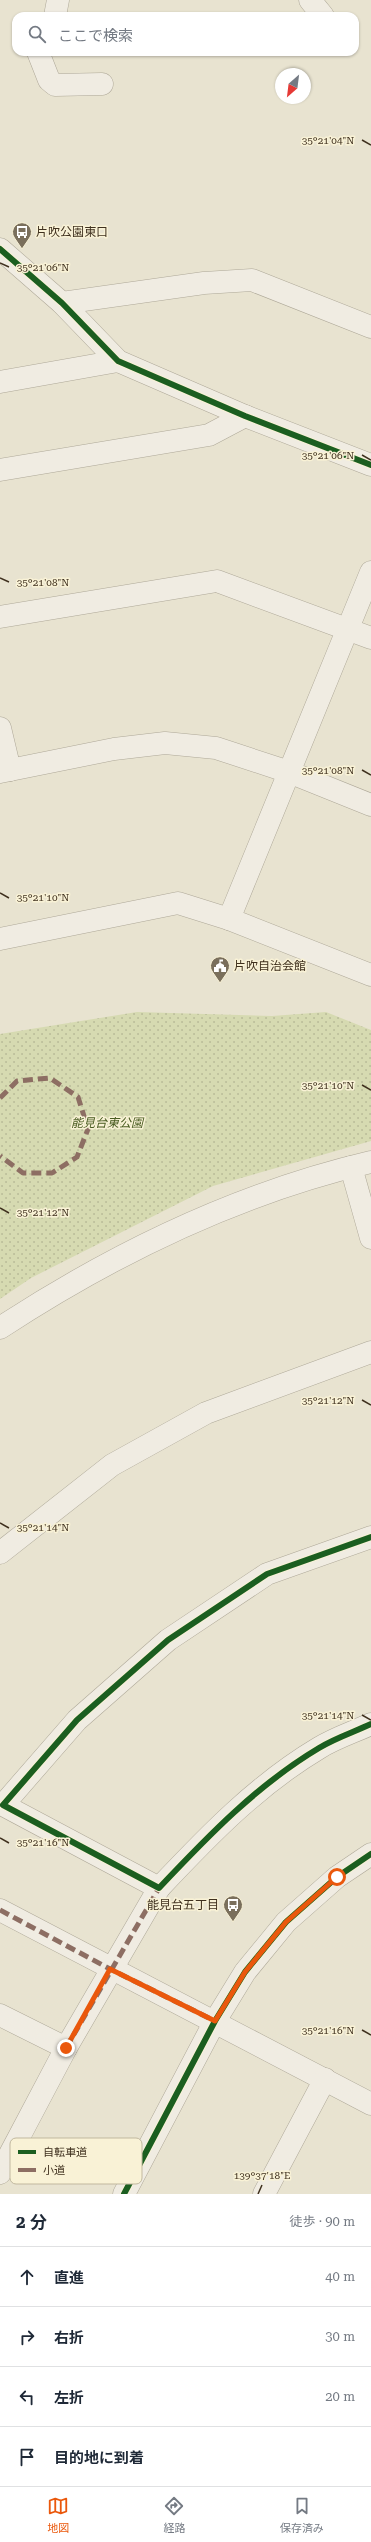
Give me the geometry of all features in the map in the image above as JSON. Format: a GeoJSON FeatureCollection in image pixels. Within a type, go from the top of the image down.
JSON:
{"type":"FeatureCollection","features":[{"type":"Feature","properties":{"kind":"street"},"geometry":{"type":"LineString","coordinates":[[56,12],[58,0]]}},
{"type":"Feature","properties":{"kind":"street"},"geometry":{"type":"LineString","coordinates":[[310,0],[320,12]]}},
{"type":"Feature","properties":{"kind":"street"},"geometry":{"type":"LineString","coordinates":[[40,56],[49,80],[55,85],[102,84]]}},
{"type":"Feature","properties":{"kind":"street"},"geometry":{"type":"LineString","coordinates":[[0,249],[62,303],[118,361],[245,416],[371,465]]}},
{"type":"Feature","properties":{"kind":"street"},"geometry":{"type":"LineString","coordinates":[[62,303],[204,283],[252,280],[371,327]]}},
{"type":"Feature","properties":{"kind":"street"},"geometry":{"type":"LineString","coordinates":[[0,382],[118,361]]}},
{"type":"Feature","properties":{"kind":"street"},"geometry":{"type":"LineString","coordinates":[[0,470],[209,435],[245,416]]}},
{"type":"Feature","properties":{"kind":"street"},"geometry":{"type":"LineString","coordinates":[[229,919],[371,572]]}},
{"type":"Feature","properties":{"kind":"street"},"geometry":{"type":"LineString","coordinates":[[0,617],[217,581],[371,638]]}},
{"type":"Feature","properties":{"kind":"street"},"geometry":{"type":"LineString","coordinates":[[0,728],[5,771],[114,749],[165,743],[216,748],[289,772],[371,805]]}},
{"type":"Feature","properties":{"kind":"street"},"geometry":{"type":"LineString","coordinates":[[0,939],[178,904],[229,919],[371,976]]}},
{"type":"Feature","properties":{"kind":"street"},"geometry":{"type":"LineString","coordinates":[[0,1328],[38,1303],[126,1253],[245,1201],[361,1164],[371,1238]]}},
{"type":"Feature","properties":{"kind":"street"},"geometry":{"type":"LineString","coordinates":[[0,1552],[112,1465],[206,1413],[371,1352]]}},
{"type":"Feature","properties":{"kind":"street"},"geometry":{"type":"LineString","coordinates":[[159,1888],[3,1805],[76,1720],[168,1640],[267,1574],[371,1537]]}},
{"type":"Feature","properties":{"kind":"street"},"geometry":{"type":"LineString","coordinates":[[18,2138],[110,1969],[159,1888],[208,1836],[265,1784],[319,1748],[371,1724]]}},
{"type":"Feature","properties":{"kind":"street"},"geometry":{"type":"LineString","coordinates":[[142,2160],[215,2021],[245,1972],[286,1922],[337,1877],[371,1854]]}},
{"type":"Feature","properties":{"kind":"street"},"geometry":{"type":"LineString","coordinates":[[0,1910],[110,1969],[215,2021],[371,2104]]}},
{"type":"Feature","properties":{"kind":"street"},"geometry":{"type":"LineString","coordinates":[[0,2015],[66,2048]]}},
{"type":"Feature","properties":{"kind":"street"},"geometry":{"type":"LineString","coordinates":[[264,2194],[325,2079]]}},
{"type":"Feature","properties":{"kind":"street"},"geometry":{"type":"LineString","coordinates":[[0,2173],[10,2154]]}},
{"type":"Feature","properties":{"kind":"street"},"geometry":{"type":"LineString","coordinates":[[124,2194],[129,2184]]}},
{"type":"Feature","properties":{"kind":"green space","name":"能見台東公園"},"geometry":{"type":"Polygon","coordinates":[[[137,1012],[272,1016],[326,1012],[371,1030],[371,1141],[213,1186],[31,1278],[0,1299],[0,1034],[137,1012]]]}},
{"type":"Feature","properties":{"kind":"marked path"},"geometry":{"type":"LineString","coordinates":[[0,1098],[17,1081],[50,1078],[78,1097],[88,1129],[77,1157],[52,1173],[23,1173],[0,1156]]}},
{"type":"Feature","properties":{"kind":"marked path"},"geometry":{"type":"LineString","coordinates":[[66,2048],[159,1888]]}},
{"type":"Feature","properties":{"kind":"marked path"},"geometry":{"type":"LineString","coordinates":[[0,1910],[110,1969],[215,2021]]}},
{"type":"Feature","properties":{"kind":"cycle path"},"geometry":{"type":"LineString","coordinates":[[0,249],[62,303],[118,361],[245,416],[371,465]]}},
{"type":"Feature","properties":{"kind":"cycle path"},"geometry":{"type":"LineString","coordinates":[[371,1537],[267,1574],[168,1640],[77,1720],[3,1805],[159,1888],[234,1812],[275,1778],[325,1744],[371,1724]]}},
{"type":"Feature","properties":{"kind":"cycle path"},"geometry":{"type":"LineString","coordinates":[[142,2160],[215,2021],[245,1972],[286,1922],[337,1877],[371,1854]]}},
{"type":"Feature","properties":{"kind":"cycle path"},"geometry":{"type":"LineString","coordinates":[[124,2194],[129,2184]]}},
{"type":"Feature","properties":{"kind":"place","name":"片吹公園東口"},"geometry":{"type":"Point","coordinates":[22,249]}},
{"type":"Feature","properties":{"kind":"place","name":"片吹自治会館"},"geometry":{"type":"Point","coordinates":[220,983]}},
{"type":"Feature","properties":{"kind":"place","name":"能見台五丁目"},"geometry":{"type":"Point","coordinates":[233,1922]}},
{"type":"Feature","properties":{"kind":"route"},"geometry":{"type":"LineString","coordinates":[[66,2048],[110,1969],[215,2021],[245,1972],[286,1922],[337,1877]]}}]}
